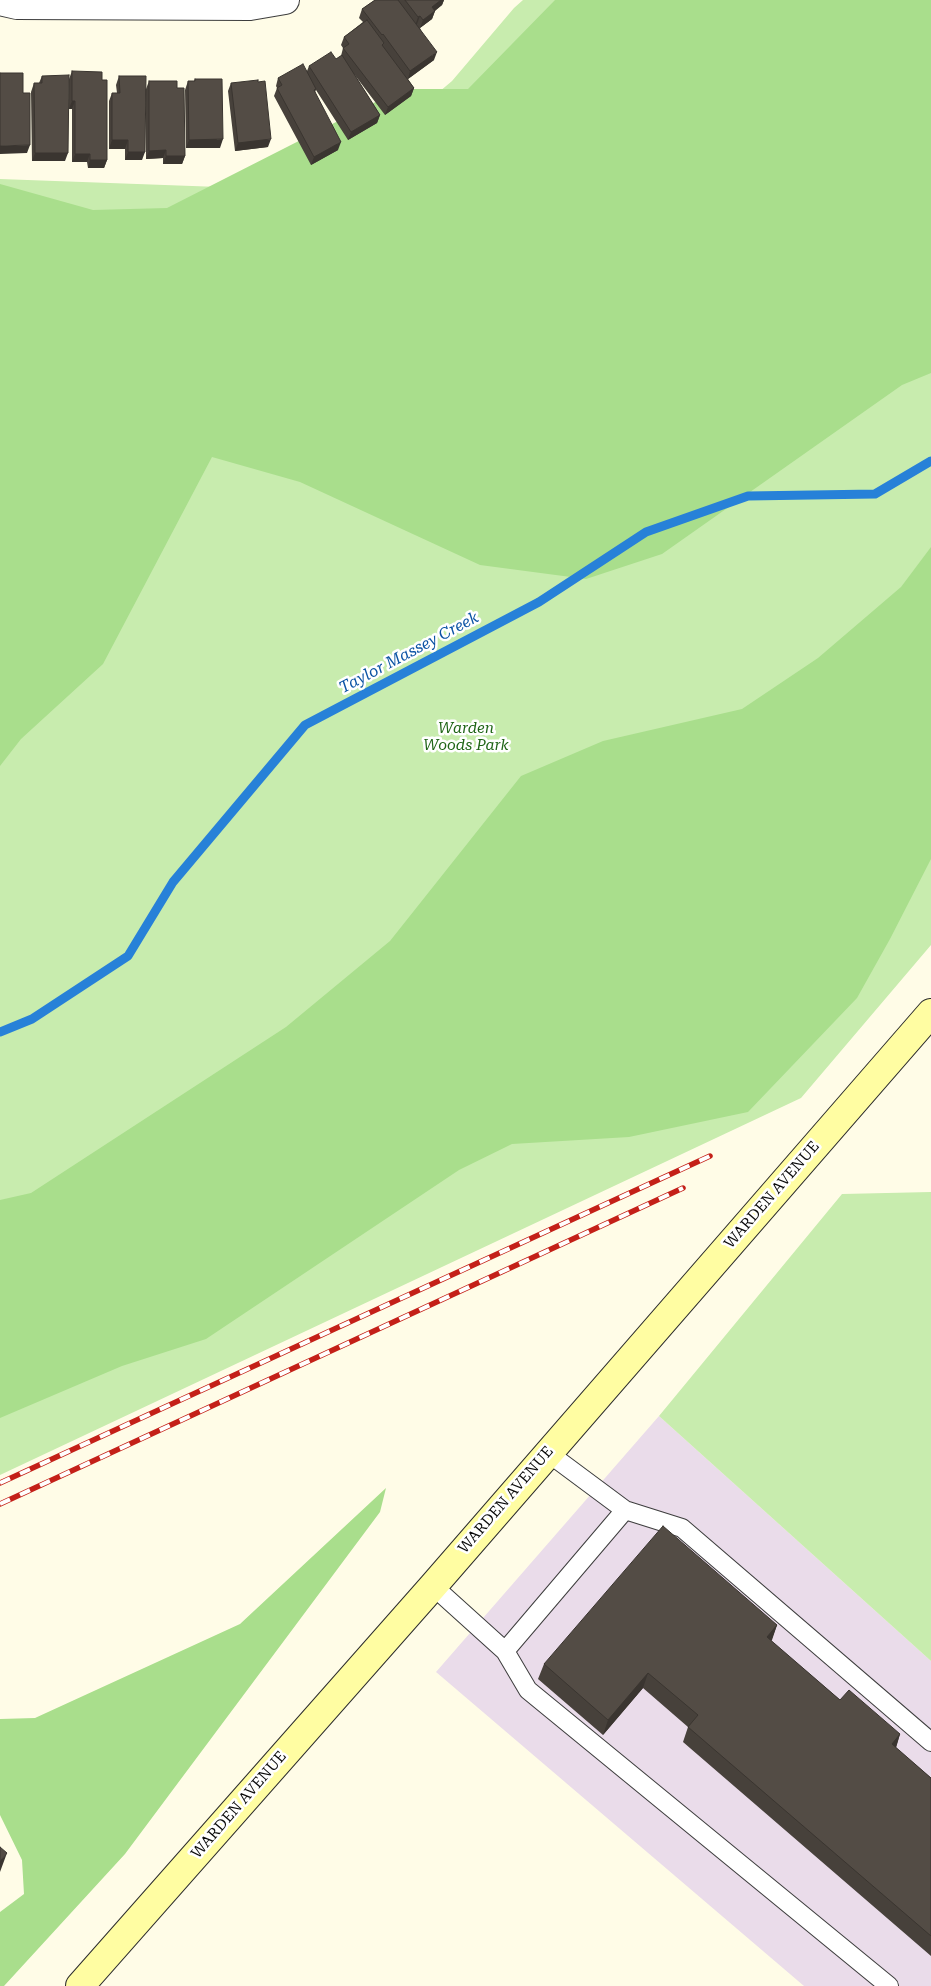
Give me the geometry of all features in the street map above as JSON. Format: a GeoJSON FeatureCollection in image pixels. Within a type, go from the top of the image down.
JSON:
{"type":"FeatureCollection","features":[{"type":"Feature","properties":{"kind":"main road","name":"WARDEN AVENUE"},"geometry":{"type":"LineString","coordinates":[[80,1986],[433,1586],[547,1452],[931,1012]]}},
{"type":"Feature","properties":{"kind":"street"},"geometry":{"type":"LineString","coordinates":[[0,1],[18,5],[250,6],[285,0]]}},
{"type":"Feature","properties":{"kind":"lane"},"geometry":{"type":"LineString","coordinates":[[547,1452],[625,1510],[682,1528],[931,1742]]}},
{"type":"Feature","properties":{"kind":"lane"},"geometry":{"type":"LineString","coordinates":[[505,1651],[625,1510]]}},
{"type":"Feature","properties":{"kind":"lane"},"geometry":{"type":"LineString","coordinates":[[433,1586],[505,1651],[528,1690],[889,1986]]}},
{"type":"Feature","properties":{"kind":"shaded area"},"geometry":{"type":"Polygon","coordinates":[[[659,1416],[931,1661],[931,1986],[804,1986],[436,1672],[659,1416]]]}},
{"type":"Feature","properties":{"kind":"green space","name":"Warden Woods Park"},"geometry":{"type":"Polygon","coordinates":[[[523,0],[784,0],[931,7],[931,945],[801,1098],[0,1475],[0,179],[247,188],[356,162],[452,81],[523,0]]]}},
{"type":"Feature","properties":{"kind":"green space"},"geometry":{"type":"Polygon","coordinates":[[[555,0],[931,0],[931,373],[902,385],[662,554],[586,579],[480,565],[300,482],[212,457],[103,664],[21,739],[0,766],[0,184],[93,210],[167,208],[401,89],[468,89],[555,0]]]}},
{"type":"Feature","properties":{"kind":"green space"},"geometry":{"type":"Polygon","coordinates":[[[931,547],[931,859],[857,998],[748,1112],[629,1137],[512,1144],[459,1170],[206,1339],[122,1366],[0,1418],[0,1200],[31,1193],[286,1027],[390,941],[521,776],[603,741],[742,709],[818,658],[901,587],[931,547]]]}},
{"type":"Feature","properties":{"kind":"green space"},"geometry":{"type":"Polygon","coordinates":[[[931,1192],[931,1661],[659,1416],[842,1194],[931,1192]]]}},
{"type":"Feature","properties":{"kind":"green space"},"geometry":{"type":"Polygon","coordinates":[[[386,1488],[380,1512],[125,1854],[4,1986],[0,1986],[0,1912],[24,1894],[22,1860],[0,1815],[0,1719],[35,1718],[240,1624],[386,1488]]]}},
{"type":"Feature","properties":{"kind":"building"},"geometry":{"type":"Polygon","coordinates":[[[375,0],[398,0],[437,52],[410,71],[362,9],[375,0]]]}},
{"type":"Feature","properties":{"kind":"building"},"geometry":{"type":"Polygon","coordinates":[[[405,0],[441,0],[432,7],[435,11],[423,20],[420,16],[418,17],[405,0]]]}},
{"type":"Feature","properties":{"kind":"building"},"geometry":{"type":"Polygon","coordinates":[[[367,20],[384,43],[382,45],[414,88],[388,107],[343,48],[349,44],[344,37],[367,20]]]}},
{"type":"Feature","properties":{"kind":"building"},"geometry":{"type":"Polygon","coordinates":[[[331,52],[336,59],[342,55],[380,115],[351,132],[309,66],[331,52]]]}},
{"type":"Feature","properties":{"kind":"building"},"geometry":{"type":"Polygon","coordinates":[[[303,64],[341,142],[314,157],[277,88],[282,85],[278,78],[303,64]]]}},
{"type":"Feature","properties":{"kind":"building"},"geometry":{"type":"Polygon","coordinates":[[[72,71],[102,72],[102,80],[107,80],[107,160],[90,160],[90,154],[75,154],[75,101],[72,101],[72,71]]]}},
{"type":"Feature","properties":{"kind":"building"},"geometry":{"type":"Polygon","coordinates":[[[0,73],[23,73],[23,93],[30,93],[30,145],[0,146],[0,73]]]}},
{"type":"Feature","properties":{"kind":"building"},"geometry":{"type":"Polygon","coordinates":[[[69,75],[68,153],[35,153],[34,83],[42,83],[42,76],[69,75]]]}},
{"type":"Feature","properties":{"kind":"building"},"geometry":{"type":"Polygon","coordinates":[[[119,76],[146,76],[145,152],[128,152],[128,140],[112,140],[112,93],[120,93],[119,76]]]}},
{"type":"Feature","properties":{"kind":"building"},"geometry":{"type":"Polygon","coordinates":[[[195,79],[222,79],[223,139],[189,140],[188,81],[195,81],[195,79]]]}},
{"type":"Feature","properties":{"kind":"building"},"geometry":{"type":"Polygon","coordinates":[[[258,80],[258,82],[265,81],[271,139],[238,143],[231,83],[258,80]]]}},
{"type":"Feature","properties":{"kind":"building"},"geometry":{"type":"Polygon","coordinates":[[[149,81],[177,81],[177,88],[184,88],[185,156],[166,156],[166,150],[149,151],[149,81]]]}},
{"type":"Feature","properties":{"kind":"building"},"geometry":{"type":"Polygon","coordinates":[[[663,1526],[777,1625],[767,1637],[840,1700],[849,1690],[900,1734],[892,1744],[931,1778],[931,1936],[688,1727],[698,1715],[648,1673],[608,1720],[544,1664],[663,1526]]]}},
{"type":"Feature","properties":{"kind":"building"},"geometry":{"type":"Polygon","coordinates":[[[0,1847],[7,1853],[0,1864],[0,1847]]]}},
{"type":"Feature","properties":{"kind":"waterway","name":"Taylor Massey Creek"},"geometry":{"type":"LineString","coordinates":[[0,1032],[32,1019],[128,956],[173,882],[305,725],[539,602],[646,532],[748,496],[875,494],[931,461]]}},
{"type":"Feature","properties":{"kind":"railway"},"geometry":{"type":"LineString","coordinates":[[0,1483],[710,1156]]}},
{"type":"Feature","properties":{"kind":"railway"},"geometry":{"type":"LineString","coordinates":[[0,1504],[683,1188]]}}]}
